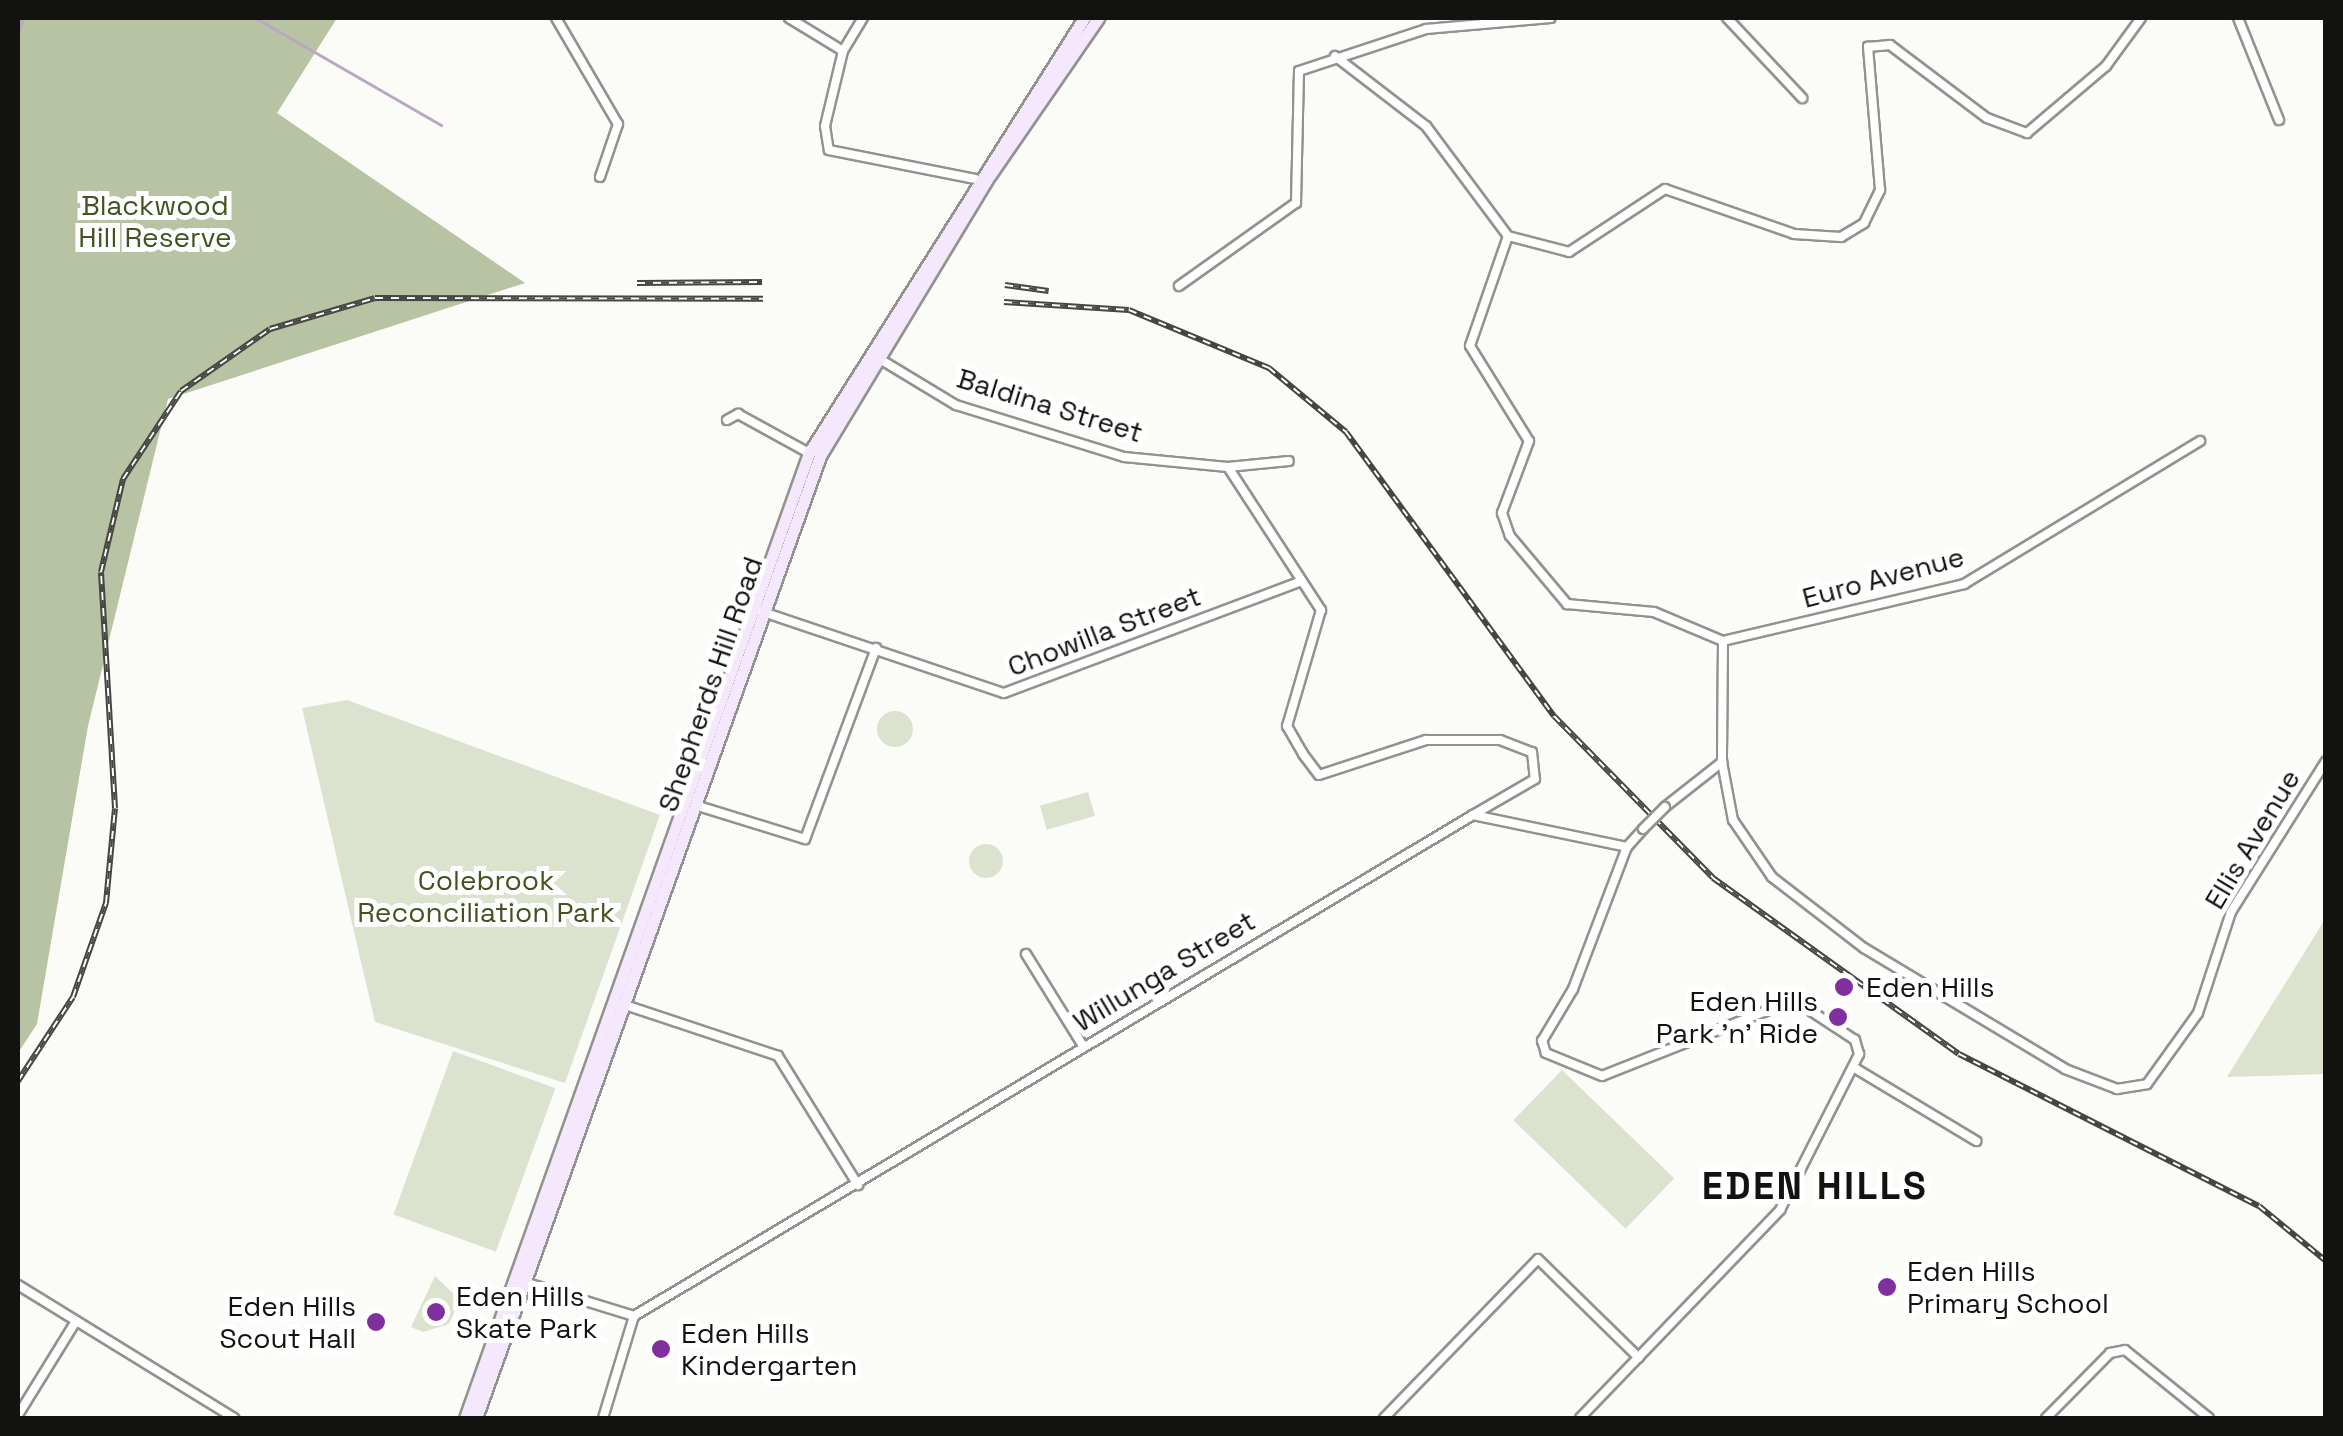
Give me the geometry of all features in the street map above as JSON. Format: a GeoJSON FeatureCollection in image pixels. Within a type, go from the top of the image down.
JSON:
{"type":"FeatureCollection","features":[{"type":"Feature","properties":{"kind":"main road","name":"Shepherds Hill Road"},"geometry":{"type":"LineString","coordinates":[[755,610],[820,456],[874,356],[976,179],[1084,18]]}},
{"type":"Feature","properties":{"kind":"main road","name":"Shepherds Hill Road"},"geometry":{"type":"LineString","coordinates":[[476,1418],[520,1280],[690,803],[809,453],[1098,18]]}},
{"type":"Feature","properties":{"kind":"main road","name":"Shepherds Hill Road"},"geometry":{"type":"LineString","coordinates":[[465,1418],[520,1280]]}},
{"type":"Feature","properties":{"kind":"street"},"geometry":{"type":"LineString","coordinates":[[556,18],[618,124],[600,177]]}},
{"type":"Feature","properties":{"kind":"street"},"geometry":{"type":"LineString","coordinates":[[790,18],[844,51]]}},
{"type":"Feature","properties":{"kind":"street"},"geometry":{"type":"LineString","coordinates":[[862,18],[844,51],[825,126],[830,150],[976,179]]}},
{"type":"Feature","properties":{"kind":"street"},"geometry":{"type":"LineString","coordinates":[[1179,286],[1296,203],[1299,71],[1426,30],[1551,18]]}},
{"type":"Feature","properties":{"kind":"street"},"geometry":{"type":"LineString","coordinates":[[1727,18],[1802,98]]}},
{"type":"Feature","properties":{"kind":"street"},"geometry":{"type":"LineString","coordinates":[[1336,56],[1426,126],[1508,236],[1569,252],[1665,189],[1794,234],[1841,237],[1864,223],[1880,190],[1868,47],[1890,45],[1987,118],[2027,133],[2106,66],[2140,18]]}},
{"type":"Feature","properties":{"kind":"street"},"geometry":{"type":"LineString","coordinates":[[2238,18],[2279,120]]}},
{"type":"Feature","properties":{"kind":"street"},"geometry":{"type":"LineString","coordinates":[[1508,236],[1470,346],[1529,441],[1502,513],[1510,536],[1567,604],[1665,614],[1723,640],[1722,762],[1665,807],[1627,847],[1573,989],[1542,1041],[1546,1053],[1602,1076],[1794,1000],[1855,1040],[1859,1054],[1794,1191],[1580,1418]]}},
{"type":"Feature","properties":{"kind":"street","name":"Baldina Street"},"geometry":{"type":"LineString","coordinates":[[874,356],[956,405],[1124,457],[1228,467],[1289,461]]}},
{"type":"Feature","properties":{"kind":"street"},"geometry":{"type":"LineString","coordinates":[[726,420],[738,414],[809,453]]}},
{"type":"Feature","properties":{"kind":"street","name":"Euro Avenue"},"geometry":{"type":"LineString","coordinates":[[1723,640],[1964,584],[2200,441]]}},
{"type":"Feature","properties":{"kind":"street"},"geometry":{"type":"LineString","coordinates":[[1228,467],[1302,581]]}},
{"type":"Feature","properties":{"kind":"street","name":"Chowilla Street"},"geometry":{"type":"LineString","coordinates":[[755,610],[1004,693],[1302,581]]}},
{"type":"Feature","properties":{"kind":"street","name":"Willunga Street"},"geometry":{"type":"LineString","coordinates":[[634,1316],[1534,779],[1532,752],[1500,740],[1426,740],[1319,775],[1286,726],[1321,619],[1302,581]]}},
{"type":"Feature","properties":{"kind":"street"},"geometry":{"type":"LineString","coordinates":[[690,803],[805,838],[876,648]]}},
{"type":"Feature","properties":{"kind":"street","name":"Ellis Avenue"},"geometry":{"type":"LineString","coordinates":[[1722,762],[1733,820],[1791,893],[2065,1069],[2131,1090],[2160,1074],[2198,1013],[2231,912],[2326,761]]}},
{"type":"Feature","properties":{"kind":"street"},"geometry":{"type":"LineString","coordinates":[[1473,815],[1627,847]]}},
{"type":"Feature","properties":{"kind":"street"},"geometry":{"type":"LineString","coordinates":[[1026,954],[1082,1046]]}},
{"type":"Feature","properties":{"kind":"street"},"geometry":{"type":"LineString","coordinates":[[617,1003],[778,1056],[858,1185]]}},
{"type":"Feature","properties":{"kind":"street"},"geometry":{"type":"LineString","coordinates":[[1853,1067],[1976,1141]]}},
{"type":"Feature","properties":{"kind":"street"},"geometry":{"type":"LineString","coordinates":[[1384,1418],[1538,1259],[1639,1358]]}},
{"type":"Feature","properties":{"kind":"street"},"geometry":{"type":"LineString","coordinates":[[520,1280],[634,1316],[603,1418]]}},
{"type":"Feature","properties":{"kind":"street"},"geometry":{"type":"LineString","coordinates":[[18,1285],[216,1414],[234,1418]]}},
{"type":"Feature","properties":{"kind":"street"},"geometry":{"type":"LineString","coordinates":[[18,1415],[76,1321]]}},
{"type":"Feature","properties":{"kind":"street"},"geometry":{"type":"LineString","coordinates":[[2046,1418],[2110,1353],[2125,1350],[2209,1418]]}},
{"type":"Feature","properties":{"kind":"green space","name":"Blackwood Hill Reserve"},"geometry":{"type":"Polygon","coordinates":[[[18,18],[337,18],[277,113],[525,283],[168,399],[88,726],[37,1024],[18,1053],[18,18]]]}},
{"type":"Feature","properties":{"kind":"green space","name":"Colebrook Reconciliation Park"},"geometry":{"type":"Polygon","coordinates":[[[347,700],[660,815],[565,1083],[375,1022],[302,708],[347,700]]]}},
{"type":"Feature","properties":{"kind":"green space"},"geometry":{"type":"Polygon","coordinates":[[[895,711],[908,716],[913,729],[908,742],[895,747],[882,742],[877,729],[882,716],[895,711]]]}},
{"type":"Feature","properties":{"kind":"green space"},"geometry":{"type":"Polygon","coordinates":[[[1088,792],[1095,816],[1047,830],[1040,806],[1088,792]]]}},
{"type":"Feature","properties":{"kind":"green space"},"geometry":{"type":"Polygon","coordinates":[[[986,844],[998,849],[1003,861],[998,873],[986,878],[974,873],[969,861],[974,849],[986,844]]]}},
{"type":"Feature","properties":{"kind":"green space"},"geometry":{"type":"Polygon","coordinates":[[[2325,919],[2325,1074],[2227,1077],[2306,950],[2325,919]]]}},
{"type":"Feature","properties":{"kind":"green space"},"geometry":{"type":"Polygon","coordinates":[[[453,1051],[555,1088],[496,1252],[393,1215],[453,1051]]]}},
{"type":"Feature","properties":{"kind":"green space"},"geometry":{"type":"Polygon","coordinates":[[[1562,1070],[1674,1178],[1626,1229],[1513,1120],[1562,1070]]]}},
{"type":"Feature","properties":{"kind":"green space","name":"Eden Hills Skate Park"},"geometry":{"type":"Polygon","coordinates":[[[435,1276],[460,1300],[449,1324],[423,1332],[411,1327],[435,1276]]]}},
{"type":"Feature","properties":{"kind":"waterway"},"geometry":{"type":"LineString","coordinates":[[18,34],[23,18]]}},
{"type":"Feature","properties":{"kind":"waterway"},"geometry":{"type":"LineString","coordinates":[[256,18],[441,125]]}},
{"type":"Feature","properties":{"kind":"railway"},"geometry":{"type":"LineString","coordinates":[[637,283],[762,282]]}},
{"type":"Feature","properties":{"kind":"railway"},"geometry":{"type":"LineString","coordinates":[[1005,285],[1049,291]]}},
{"type":"Feature","properties":{"kind":"railway"},"geometry":{"type":"LineString","coordinates":[[18,1081],[73,997],[106,903],[115,808],[101,572],[123,479],[181,391],[270,329],[375,298],[763,299]]}},
{"type":"Feature","properties":{"kind":"railway"},"geometry":{"type":"LineString","coordinates":[[1004,302],[1129,310],[1269,368],[1346,432],[1554,716],[1713,878],[1959,1054],[2259,1206],[2326,1261]]}},
{"type":"Feature","properties":{"kind":"place","name":"Eden Hills"},"geometry":{"type":"Point","coordinates":[1844,987]}},
{"type":"Feature","properties":{"kind":"place","name":"Eden Hills Park 'n' Ride"},"geometry":{"type":"Point","coordinates":[1838,1017]}},
{"type":"Feature","properties":{"kind":"place","name":"Eden Hills Primary School"},"geometry":{"type":"Point","coordinates":[1887,1287]}},
{"type":"Feature","properties":{"kind":"place","name":"Eden Hills Skate Park"},"geometry":{"type":"Point","coordinates":[436,1312]}},
{"type":"Feature","properties":{"kind":"place","name":"Eden Hills Scout Hall"},"geometry":{"type":"Point","coordinates":[376,1322]}},
{"type":"Feature","properties":{"kind":"place","name":"Eden Hills Kindergarten"},"geometry":{"type":"Point","coordinates":[661,1349]}},
{"type":"Feature","properties":{"kind":"district","name":"EDEN HILLS"},"geometry":{"type":"Point","coordinates":[1815,1187]}}]}
